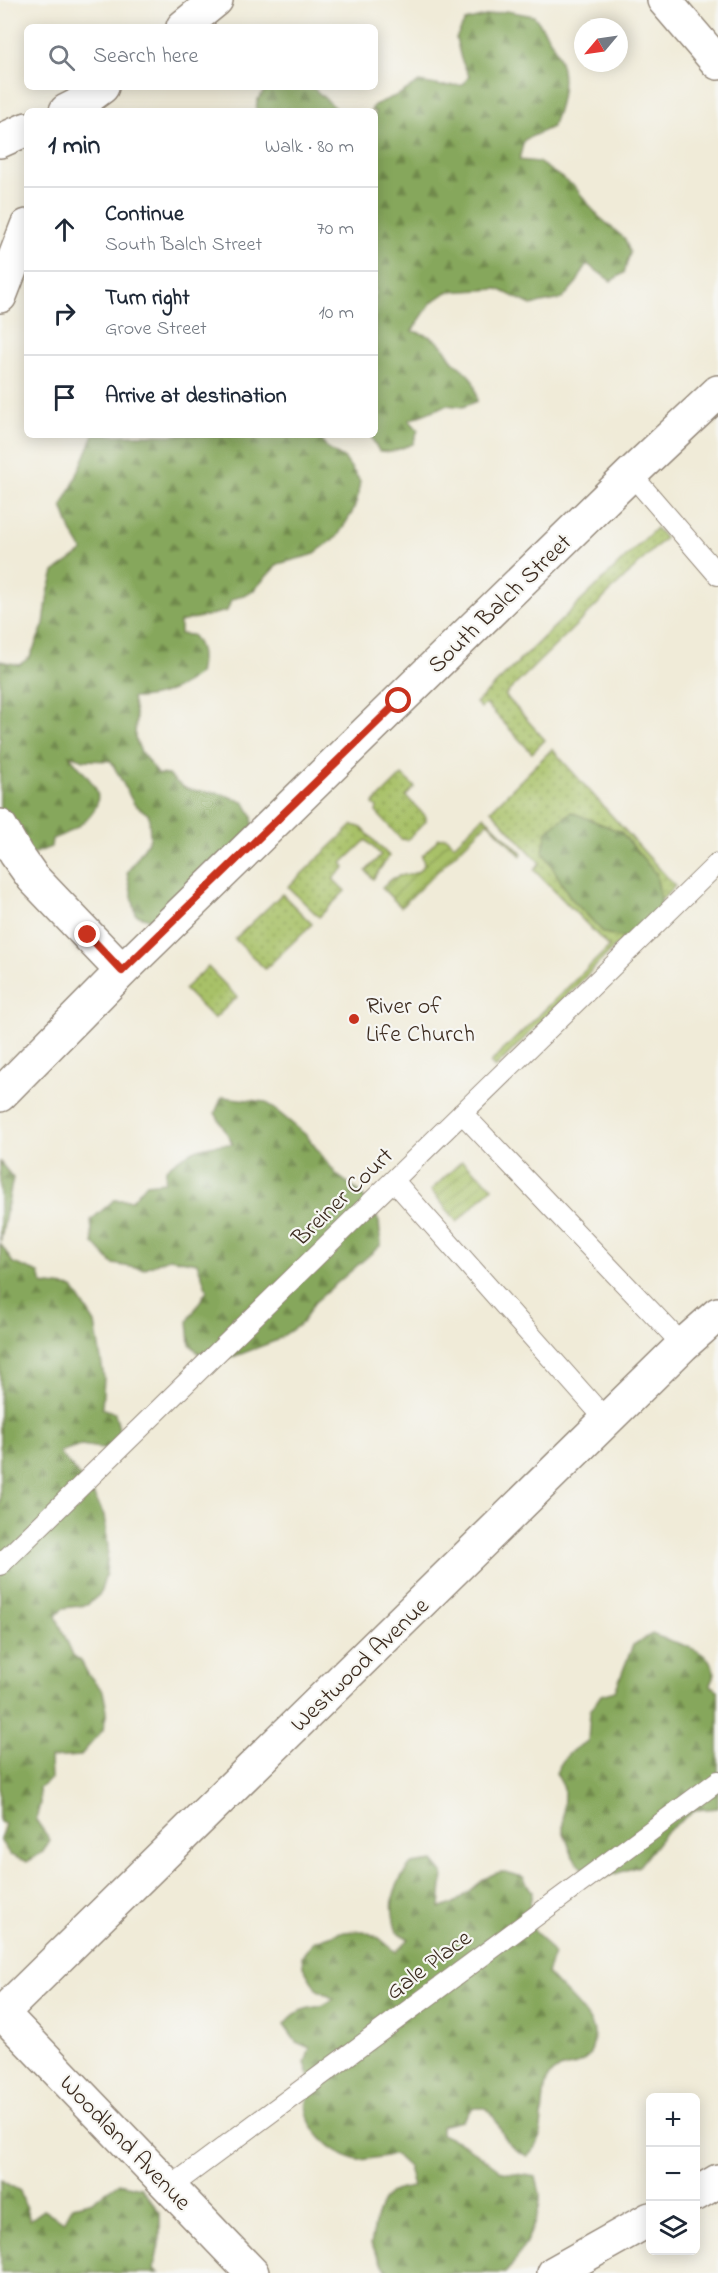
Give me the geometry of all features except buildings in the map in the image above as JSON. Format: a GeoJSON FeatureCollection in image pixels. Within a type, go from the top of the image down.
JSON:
{"type":"FeatureCollection","features":[{"type":"Feature","properties":{"kind":"street"},"geometry":{"type":"LineString","coordinates":[[187,24],[216,0]]}},
{"type":"Feature","properties":{"kind":"street"},"geometry":{"type":"LineString","coordinates":[[664,0],[718,63]]}},
{"type":"Feature","properties":{"kind":"street"},"geometry":{"type":"LineString","coordinates":[[73,108],[98,90]]}},
{"type":"Feature","properties":{"kind":"street"},"geometry":{"type":"LineString","coordinates":[[0,141],[24,130]]}},
{"type":"Feature","properties":{"kind":"street"},"geometry":{"type":"LineString","coordinates":[[0,296],[24,234]]}},
{"type":"Feature","properties":{"kind":"street","name":"South Balch Street"},"geometry":{"type":"LineString","coordinates":[[0,1095],[122,971],[631,474],[718,392]]}},
{"type":"Feature","properties":{"kind":"street"},"geometry":{"type":"LineString","coordinates":[[0,826],[33,878],[122,971]]}},
{"type":"Feature","properties":{"kind":"street","name":"Westwood Avenue"},"geometry":{"type":"LineString","coordinates":[[0,2013],[683,1345],[718,1314]]}},
{"type":"Feature","properties":{"kind":"street","name":"Woodland Avenue"},"geometry":{"type":"LineString","coordinates":[[0,2013],[252,2273]]}},
{"type":"Feature","properties":{"kind":"street"},"geometry":{"type":"LineString","coordinates":[[700,2192],[718,2181]]}},
{"type":"Feature","properties":{"kind":"street"},"geometry":{"type":"LineString","coordinates":[[554,2273],[646,2222]]}},
{"type":"Feature","properties":{"kind":"lane"},"geometry":{"type":"LineString","coordinates":[[631,474],[718,575]]}},
{"type":"Feature","properties":{"kind":"lane","name":"Breiner Court"},"geometry":{"type":"LineString","coordinates":[[0,1565],[718,863]]}},
{"type":"Feature","properties":{"kind":"lane"},"geometry":{"type":"LineString","coordinates":[[462,1113],[683,1345]]}},
{"type":"Feature","properties":{"kind":"lane"},"geometry":{"type":"LineString","coordinates":[[394,1181],[607,1421]]}},
{"type":"Feature","properties":{"kind":"lane","name":"Gale Place"},"geometry":{"type":"LineString","coordinates":[[169,2188],[718,1781]]}},
{"type":"Feature","properties":{"kind":"green space"},"geometry":{"type":"Polygon","coordinates":[[[506,11],[534,16],[544,30],[562,68],[562,95],[552,127],[524,140],[519,160],[538,162],[574,186],[598,216],[625,239],[630,253],[624,273],[611,281],[587,264],[577,282],[562,299],[531,305],[498,289],[447,292],[431,303],[412,331],[430,336],[441,344],[453,361],[472,379],[477,401],[463,407],[447,405],[409,420],[418,430],[413,444],[391,452],[379,451],[372,438],[378,438],[378,108],[372,108],[374,105],[400,94],[419,82],[442,86],[463,85],[469,76],[461,59],[456,38],[465,21],[506,11]]]}},
{"type":"Feature","properties":{"kind":"green space"},"geometry":{"type":"Polygon","coordinates":[[[265,90],[315,90],[336,108],[256,108],[257,101],[265,90]]]}},
{"type":"Feature","properties":{"kind":"green space"},"geometry":{"type":"Polygon","coordinates":[[[93,438],[320,438],[328,449],[345,459],[360,481],[352,513],[337,537],[312,555],[278,564],[253,591],[231,600],[227,611],[180,622],[180,634],[192,635],[200,649],[199,674],[168,692],[132,698],[136,718],[135,738],[141,752],[158,774],[169,775],[186,788],[218,793],[245,803],[252,816],[254,835],[152,920],[136,915],[127,873],[150,839],[149,815],[134,804],[111,761],[84,760],[69,755],[93,783],[98,801],[95,809],[84,822],[52,839],[51,847],[30,855],[0,818],[0,661],[19,665],[30,657],[44,624],[48,593],[54,572],[83,551],[71,531],[62,506],[93,438]]]}},
{"type":"Feature","properties":{"kind":"green space"},"geometry":{"type":"Polygon","coordinates":[[[656,528],[665,538],[505,695],[545,740],[532,753],[486,704],[481,708],[476,703],[656,528]]]}},
{"type":"Feature","properties":{"kind":"green space"},"geometry":{"type":"Polygon","coordinates":[[[552,749],[675,886],[495,1068],[490,1063],[609,947],[534,870],[540,863],[491,810],[552,749]]]}},
{"type":"Feature","properties":{"kind":"green space"},"geometry":{"type":"Polygon","coordinates":[[[402,775],[415,787],[406,796],[426,817],[426,821],[407,840],[401,839],[376,812],[377,807],[373,804],[402,775]]]}},
{"type":"Feature","properties":{"kind":"green space"},"geometry":{"type":"Polygon","coordinates":[[[571,812],[621,832],[656,874],[663,911],[629,939],[604,933],[570,897],[543,851],[547,831],[571,812]]]}},
{"type":"Feature","properties":{"kind":"green space"},"geometry":{"type":"Polygon","coordinates":[[[484,816],[522,854],[521,856],[488,822],[401,907],[382,888],[394,878],[418,872],[424,864],[422,856],[439,838],[446,837],[454,845],[484,816]]]}},
{"type":"Feature","properties":{"kind":"green space"},"geometry":{"type":"Polygon","coordinates":[[[353,825],[362,828],[389,856],[373,879],[366,871],[381,855],[366,840],[342,863],[345,867],[333,879],[345,891],[319,917],[288,887],[353,825]]]}},
{"type":"Feature","properties":{"kind":"green space"},"geometry":{"type":"Polygon","coordinates":[[[282,894],[312,924],[265,969],[235,939],[282,894]]]}},
{"type":"Feature","properties":{"kind":"green space"},"geometry":{"type":"Polygon","coordinates":[[[208,967],[237,997],[214,1019],[184,989],[208,967]]]}},
{"type":"Feature","properties":{"kind":"green space"},"geometry":{"type":"Polygon","coordinates":[[[222,1097],[266,1102],[306,1135],[337,1175],[360,1192],[379,1221],[381,1245],[314,1303],[302,1323],[275,1341],[233,1357],[203,1358],[190,1344],[188,1321],[207,1290],[197,1263],[169,1258],[143,1269],[113,1264],[93,1243],[91,1220],[114,1200],[132,1200],[146,1184],[165,1182],[166,1169],[189,1153],[214,1145],[233,1144],[215,1113],[222,1097]]]}},
{"type":"Feature","properties":{"kind":"green space"},"geometry":{"type":"Polygon","coordinates":[[[462,1161],[493,1187],[457,1222],[431,1190],[462,1161]]]}},
{"type":"Feature","properties":{"kind":"green space"},"geometry":{"type":"Polygon","coordinates":[[[0,1162],[13,1178],[0,1243],[0,1162]]]}},
{"type":"Feature","properties":{"kind":"green space"},"geometry":{"type":"Polygon","coordinates":[[[0,1243],[13,1263],[39,1273],[42,1284],[73,1288],[95,1323],[104,1378],[102,1408],[115,1413],[121,1437],[106,1449],[81,1445],[59,1452],[91,1490],[104,1515],[108,1547],[106,1574],[100,1594],[87,1605],[63,1608],[56,1616],[73,1655],[81,1661],[88,1674],[103,1691],[107,1711],[103,1730],[80,1756],[50,1758],[51,1779],[39,1788],[40,1803],[36,1820],[50,1840],[43,1852],[27,1862],[10,1855],[0,1840],[5,1824],[0,1822],[0,1243]]]}},
{"type":"Feature","properties":{"kind":"green space"},"geometry":{"type":"Polygon","coordinates":[[[652,1634],[682,1644],[704,1655],[710,1661],[715,1673],[710,1685],[718,1690],[718,1808],[695,1810],[665,1833],[639,1866],[603,1878],[587,1873],[573,1857],[563,1830],[564,1788],[556,1773],[569,1754],[588,1741],[590,1711],[601,1695],[615,1691],[633,1645],[652,1634]]]}},
{"type":"Feature","properties":{"kind":"green space"},"geometry":{"type":"Polygon","coordinates":[[[433,1861],[443,1873],[440,1908],[457,1901],[480,1882],[496,1873],[506,1872],[523,1877],[532,1892],[528,1916],[533,1928],[554,1954],[547,1973],[589,2019],[593,2027],[592,2048],[588,2057],[581,2062],[558,2070],[547,2081],[539,2139],[528,2156],[518,2152],[506,2141],[497,2122],[486,2108],[472,2108],[462,2121],[441,2126],[441,2134],[467,2146],[503,2172],[536,2177],[540,2191],[537,2215],[523,2248],[505,2273],[388,2273],[371,2244],[377,2214],[383,2201],[394,2191],[413,2187],[408,2167],[395,2155],[360,2160],[349,2157],[330,2146],[315,2130],[307,2111],[308,2099],[314,2089],[305,2063],[310,2048],[296,2042],[284,2025],[297,2012],[321,2006],[334,1999],[316,1989],[303,1967],[302,1956],[313,1942],[341,1932],[364,1931],[379,1938],[396,1952],[409,1939],[397,1932],[394,1922],[392,1904],[396,1888],[411,1864],[433,1861]]]}},
{"type":"Feature","properties":{"kind":"green space"},"geometry":{"type":"Polygon","coordinates":[[[0,2180],[20,2191],[30,2220],[44,2210],[64,2222],[73,2206],[93,2201],[119,2183],[141,2188],[160,2213],[160,2239],[154,2269],[159,2273],[0,2273],[0,2180]]]}},
{"type":"Feature","properties":{"kind":"place","name":"River of Life Church"},"geometry":{"type":"Point","coordinates":[354,1019]}},
{"type":"Feature","properties":{"kind":"route"},"geometry":{"type":"LineString","coordinates":[[88,935],[122,971],[399,701]]}}]}
